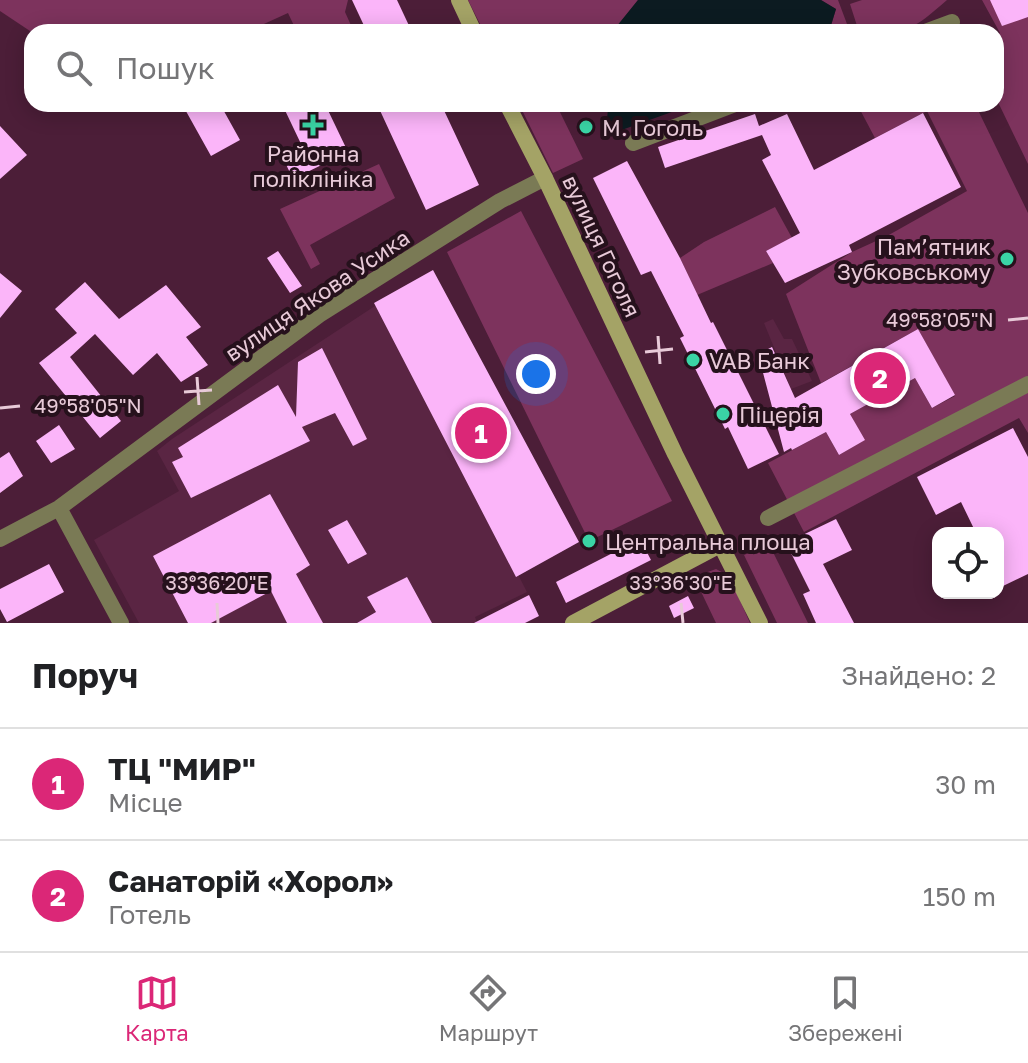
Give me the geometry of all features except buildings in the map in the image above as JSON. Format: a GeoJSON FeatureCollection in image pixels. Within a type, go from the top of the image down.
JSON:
{"type":"FeatureCollection","features":[{"type":"Feature","properties":{"kind":"street"},"geometry":{"type":"LineString","coordinates":[[459,0],[470,24]]}},
{"type":"Feature","properties":{"kind":"street"},"geometry":{"type":"LineString","coordinates":[[947,24],[952,22]]}},
{"type":"Feature","properties":{"kind":"street","name":"вулиця Гоголя"},"geometry":{"type":"LineString","coordinates":[[511,112],[675,454],[760,623]]}},
{"type":"Feature","properties":{"kind":"street"},"geometry":{"type":"LineString","coordinates":[[633,143],[714,112]]}},
{"type":"Feature","properties":{"kind":"street","name":"вулиця Якова Усика"},"geometry":{"type":"LineString","coordinates":[[0,539],[59,508],[319,315],[500,201],[545,178]]}},
{"type":"Feature","properties":{"kind":"street"},"geometry":{"type":"LineString","coordinates":[[768,518],[1028,384]]}},
{"type":"Feature","properties":{"kind":"street"},"geometry":{"type":"LineString","coordinates":[[59,508],[121,623]]}},
{"type":"Feature","properties":{"kind":"street"},"geometry":{"type":"LineString","coordinates":[[573,623],[722,544]]}},
{"type":"Feature","properties":{"kind":"shaded area"},"geometry":{"type":"Polygon","coordinates":[[[0,0],[348,0],[345,12],[350,24],[293,24],[288,13],[264,24],[24,24],[24,27],[0,11],[0,0]]]}},
{"type":"Feature","properties":{"kind":"shaded area"},"geometry":{"type":"Polygon","coordinates":[[[468,0],[638,0],[619,24],[480,24],[468,0]]]}},
{"type":"Feature","properties":{"kind":"shaded area"},"geometry":{"type":"Polygon","coordinates":[[[638,0],[821,0],[836,9],[831,24],[618,24],[638,0]]]}},
{"type":"Feature","properties":{"kind":"shaded area"},"geometry":{"type":"Polygon","coordinates":[[[821,0],[838,0],[847,24],[831,24],[836,9],[821,0]]]}},
{"type":"Feature","properties":{"kind":"shaded area"},"geometry":{"type":"Polygon","coordinates":[[[862,0],[947,0],[917,24],[856,24],[850,4],[862,0]]]}},
{"type":"Feature","properties":{"kind":"shaded area"},"geometry":{"type":"Polygon","coordinates":[[[982,0],[1028,0],[1028,164],[1003,112],[1004,24],[995,24],[982,0]]]}},
{"type":"Feature","properties":{"kind":"shaded area"},"geometry":{"type":"Polygon","coordinates":[[[523,112],[560,112],[583,159],[553,173],[523,112]]]}},
{"type":"Feature","properties":{"kind":"shaded area"},"geometry":{"type":"Polygon","coordinates":[[[608,112],[672,112],[616,132],[607,119],[608,112]]]}},
{"type":"Feature","properties":{"kind":"shaded area"},"geometry":{"type":"Polygon","coordinates":[[[861,112],[925,112],[875,138],[861,112]]]}},
{"type":"Feature","properties":{"kind":"shaded area"},"geometry":{"type":"Polygon","coordinates":[[[928,112],[979,112],[1028,213],[1028,433],[1019,418],[804,532],[768,463],[826,432],[839,455],[864,440],[850,414],[915,378],[932,408],[955,396],[918,329],[821,383],[786,294],[852,252],[967,191],[928,112]]]}},
{"type":"Feature","properties":{"kind":"shaded area"},"geometry":{"type":"Polygon","coordinates":[[[379,164],[395,198],[310,245],[320,264],[311,269],[280,209],[379,164]]]}},
{"type":"Feature","properties":{"kind":"shaded area"},"geometry":{"type":"Polygon","coordinates":[[[775,207],[792,238],[766,251],[773,263],[697,295],[680,258],[704,242],[775,207]]]}},
{"type":"Feature","properties":{"kind":"shaded area"},"geometry":{"type":"Polygon","coordinates":[[[521,211],[672,501],[589,541],[447,252],[521,211]]]}},
{"type":"Feature","properties":{"kind":"shaded area"},"geometry":{"type":"Polygon","coordinates":[[[378,304],[527,592],[475,617],[477,623],[432,623],[407,577],[367,597],[376,612],[357,623],[139,623],[94,540],[179,491],[157,451],[378,304]]]}},
{"type":"Feature","properties":{"kind":"shaded area"},"geometry":{"type":"Polygon","coordinates":[[[773,319],[784,339],[792,339],[812,381],[791,389],[764,323],[773,319]]]}},
{"type":"Feature","properties":{"kind":"shaded area"},"geometry":{"type":"Polygon","coordinates":[[[769,544],[808,623],[777,623],[744,555],[769,544]]]}},
{"type":"Feature","properties":{"kind":"shaded area"},"geometry":{"type":"Polygon","coordinates":[[[716,569],[729,576],[750,623],[716,623],[694,577],[716,569]]]}},
{"type":"Feature","properties":{"kind":"place","name":"Районна поліклініка"},"geometry":{"type":"Point","coordinates":[313,125]}},
{"type":"Feature","properties":{"kind":"place","name":"М. Гоголь"},"geometry":{"type":"Point","coordinates":[586,127]}},
{"type":"Feature","properties":{"kind":"place","name":"Пам’ятник Зубковському"},"geometry":{"type":"Point","coordinates":[1007,259]}},
{"type":"Feature","properties":{"kind":"place","name":"VAB Банк"},"geometry":{"type":"Point","coordinates":[693,360]}},
{"type":"Feature","properties":{"kind":"place","name":"Санаторій «Хорол»"},"geometry":{"type":"Point","coordinates":[880,378]}},
{"type":"Feature","properties":{"kind":"place","name":"Піцерія"},"geometry":{"type":"Point","coordinates":[723,414]}},
{"type":"Feature","properties":{"kind":"place","name":"ТЦ \"МИР\""},"geometry":{"type":"Point","coordinates":[481,433]}},
{"type":"Feature","properties":{"kind":"place","name":"Центральна площа"},"geometry":{"type":"Point","coordinates":[589,541]}}]}
